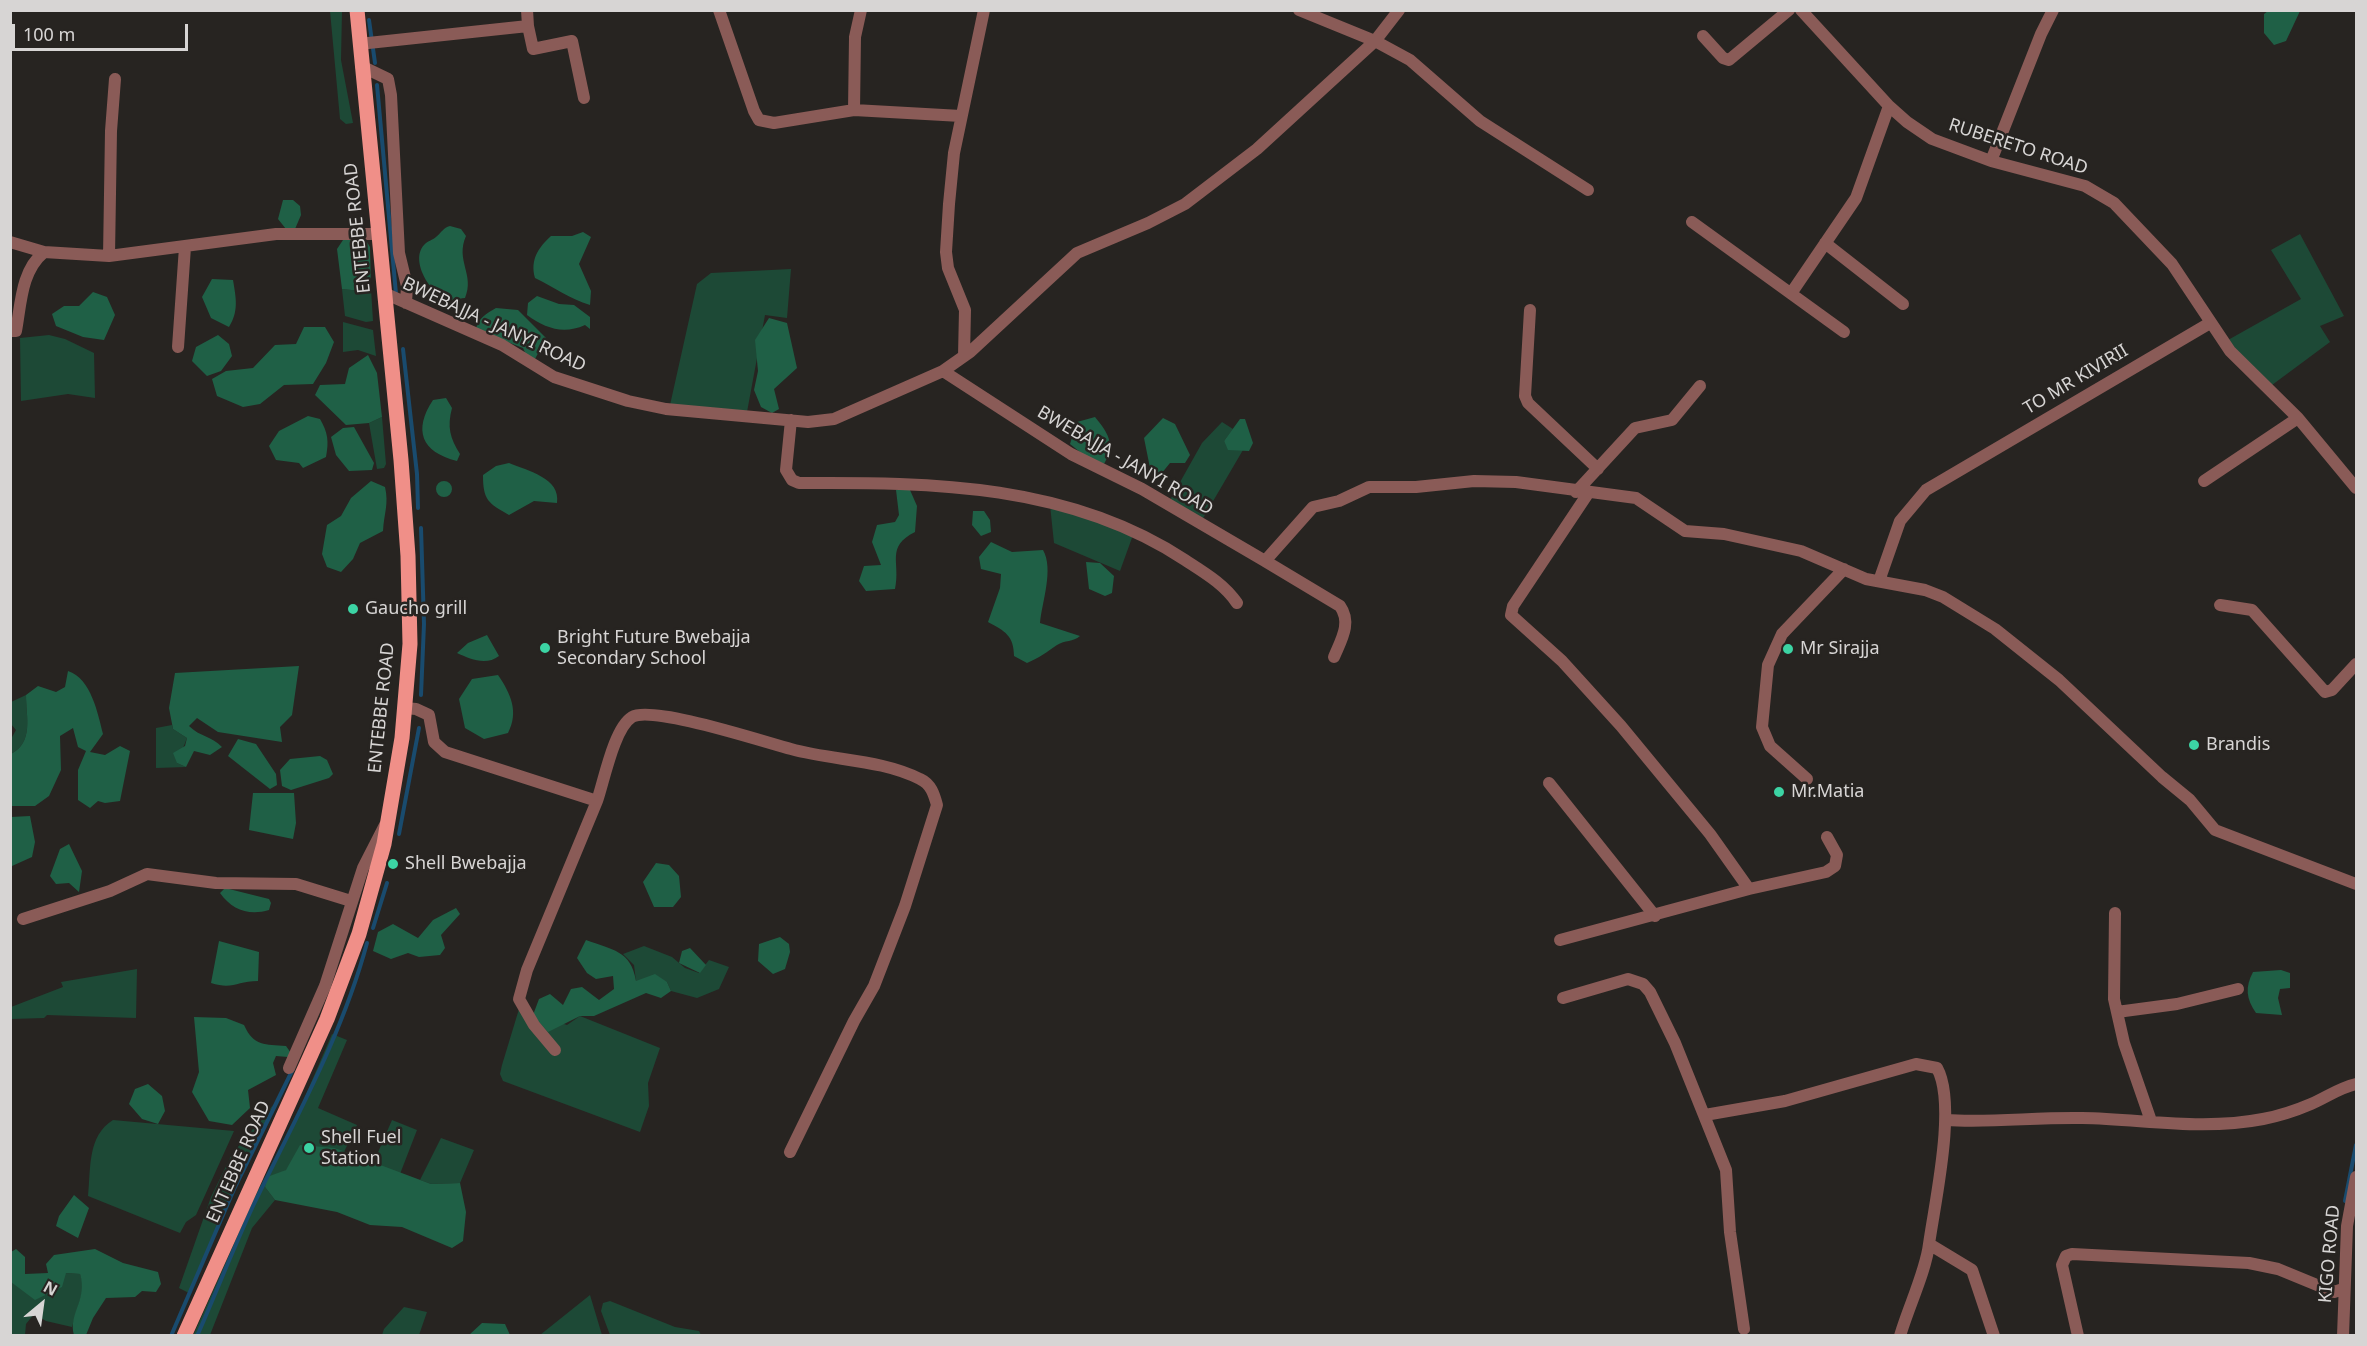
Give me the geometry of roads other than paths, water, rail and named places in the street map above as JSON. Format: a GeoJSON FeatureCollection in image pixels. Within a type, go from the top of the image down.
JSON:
{"type":"FeatureCollection","features":[{"type":"Feature","properties":{"kind":"main road","name":"ENTEBBE ROAD"},"geometry":{"type":"LineString","coordinates":[[184,1335],[330,1011],[359,934],[389,819],[405,708],[410,644],[408,556],[357,10]]}},
{"type":"Feature","properties":{"kind":"street"},"geometry":{"type":"LineString","coordinates":[[527,10],[533,49],[572,41],[584,98]]}},
{"type":"Feature","properties":{"kind":"street"},"geometry":{"type":"LineString","coordinates":[[719,10],[759,120],[774,123],[807,115],[854,110],[962,116]]}},
{"type":"Feature","properties":{"kind":"street"},"geometry":{"type":"LineString","coordinates":[[854,110],[855,37],[861,10]]}},
{"type":"Feature","properties":{"kind":"street"},"geometry":{"type":"LineString","coordinates":[[964,356],[965,310],[948,268],[946,252],[954,153],[984,10]]}},
{"type":"Feature","properties":{"kind":"street"},"geometry":{"type":"LineString","coordinates":[[1299,10],[1375,41],[1423,69],[1480,121],[1588,190]]}},
{"type":"Feature","properties":{"kind":"street"},"geometry":{"type":"LineString","coordinates":[[943,371],[964,356],[1077,253],[1148,223],[1185,204],[1232,169],[1375,41],[1399,10]]}},
{"type":"Feature","properties":{"kind":"street"},"geometry":{"type":"LineString","coordinates":[[1703,36],[1723,58],[1729,60],[1789,10]]}},
{"type":"Feature","properties":{"kind":"street","name":"RUBERETO ROAD"},"geometry":{"type":"LineString","coordinates":[[1801,10],[1889,106],[1932,139],[1991,161],[2085,186],[2114,203],[2172,264],[2230,351],[2263,380],[2298,418],[2356,488]]}},
{"type":"Feature","properties":{"kind":"street"},"geometry":{"type":"LineString","coordinates":[[1991,161],[2041,34],[2053,10]]}},
{"type":"Feature","properties":{"kind":"street"},"geometry":{"type":"LineString","coordinates":[[359,44],[528,26]]}},
{"type":"Feature","properties":{"kind":"street"},"geometry":{"type":"LineString","coordinates":[[361,66],[388,80],[391,94],[399,253],[407,286],[406,303]]}},
{"type":"Feature","properties":{"kind":"street"},"geometry":{"type":"LineString","coordinates":[[109,256],[111,131],[115,79]]}},
{"type":"Feature","properties":{"kind":"street"},"geometry":{"type":"LineString","coordinates":[[1792,292],[1856,198],[1889,106]]}},
{"type":"Feature","properties":{"kind":"street"},"geometry":{"type":"LineString","coordinates":[[1692,222],[1792,292],[1844,332]]}},
{"type":"Feature","properties":{"kind":"street"},"geometry":{"type":"LineString","coordinates":[[10,242],[44,252],[109,256],[276,234],[379,234]]}},
{"type":"Feature","properties":{"kind":"street"},"geometry":{"type":"LineString","coordinates":[[1825,243],[1902,304]]}},
{"type":"Feature","properties":{"kind":"street"},"geometry":{"type":"LineString","coordinates":[[178,347],[185,247]]}},
{"type":"Feature","properties":{"kind":"street"},"geometry":{"type":"LineString","coordinates":[[10,331],[16,331],[26,277],[35,260],[44,252]]}},
{"type":"Feature","properties":{"kind":"street","name":"BWEBAJJA - JANYI ROAD"},"geometry":{"type":"LineString","coordinates":[[384,294],[502,345],[554,377],[628,401],[666,409],[822,422],[834,419],[943,371],[1071,454],[1142,489],[1340,606],[1346,613],[1345,629],[1334,657]]}},
{"type":"Feature","properties":{"kind":"street"},"geometry":{"type":"LineString","coordinates":[[1530,310],[1526,396],[1528,403],[1598,469]]}},
{"type":"Feature","properties":{"kind":"street","name":"TO MR KIVIRII"},"geometry":{"type":"LineString","coordinates":[[1879,581],[1893,536],[1915,501],[1926,490],[1962,471],[2102,385],[2210,323]]}},
{"type":"Feature","properties":{"kind":"street"},"geometry":{"type":"LineString","coordinates":[[1576,492],[1635,428],[1672,420],[1700,386]]}},
{"type":"Feature","properties":{"kind":"street"},"geometry":{"type":"LineString","coordinates":[[2204,481],[2298,418]]}},
{"type":"Feature","properties":{"kind":"street"},"geometry":{"type":"LineString","coordinates":[[791,420],[786,470],[792,480],[799,483],[948,485],[1010,492],[1046,500],[1094,515],[1165,547],[1228,590],[1237,603]]}},
{"type":"Feature","properties":{"kind":"street"},"geometry":{"type":"LineString","coordinates":[[1264,561],[1313,507],[1339,501],[1369,487],[1416,487],[1474,481],[1516,482],[1576,492],[1636,498],[1685,531],[1718,533],[1783,547],[1814,556],[1879,581],[1925,590],[1943,597],[1995,629],[2059,680],[2162,777],[2190,800],[2215,830],[2356,884]]}},
{"type":"Feature","properties":{"kind":"street"},"geometry":{"type":"LineString","coordinates":[[1589,492],[1513,606],[1511,615],[1562,661],[1621,726],[1710,834],[1749,889]]}},
{"type":"Feature","properties":{"kind":"street"},"geometry":{"type":"LineString","coordinates":[[1807,779],[1770,746],[1762,726],[1768,665],[1782,634],[1844,569]]}},
{"type":"Feature","properties":{"kind":"street"},"geometry":{"type":"LineString","coordinates":[[2220,605],[2252,610],[2325,692],[2332,690],[2356,663]]}},
{"type":"Feature","properties":{"kind":"street"},"geometry":{"type":"LineString","coordinates":[[405,708],[416,709],[429,716],[434,742],[445,752],[597,801]]}},
{"type":"Feature","properties":{"kind":"street"},"geometry":{"type":"LineString","coordinates":[[555,1050],[534,1025],[519,999],[526,970],[597,801],[619,735],[630,718],[640,713],[687,720],[795,750],[892,768],[923,780],[934,792],[937,805],[905,906],[883,964],[790,1152]]}},
{"type":"Feature","properties":{"kind":"street"},"geometry":{"type":"LineString","coordinates":[[1549,783],[1654,915]]}},
{"type":"Feature","properties":{"kind":"street"},"geometry":{"type":"LineString","coordinates":[[289,1068],[325,986],[363,868],[389,819]]}},
{"type":"Feature","properties":{"kind":"street"},"geometry":{"type":"LineString","coordinates":[[1560,940],[1749,889],[1826,872],[1835,866],[1837,855],[1827,837]]}},
{"type":"Feature","properties":{"kind":"street"},"geometry":{"type":"LineString","coordinates":[[23,919],[110,891],[147,874],[216,883],[296,884],[351,901]]}},
{"type":"Feature","properties":{"kind":"street"},"geometry":{"type":"LineString","coordinates":[[2115,913],[2112,958],[2117,1012],[2135,1077],[2151,1121]]}},
{"type":"Feature","properties":{"kind":"street"},"geometry":{"type":"LineString","coordinates":[[1563,998],[1628,979],[1643,984],[1650,992],[1675,1043],[1726,1170],[1730,1232],[1744,1329]]}},
{"type":"Feature","properties":{"kind":"street"},"geometry":{"type":"LineString","coordinates":[[2117,1012],[2177,1004],[2238,989]]}},
{"type":"Feature","properties":{"kind":"street"},"geometry":{"type":"LineString","coordinates":[[1705,1115],[1785,1101],[1916,1064],[1937,1068],[1942,1078],[1946,1120],[1929,1245],[1900,1335]]}},
{"type":"Feature","properties":{"kind":"street"},"geometry":{"type":"LineString","coordinates":[[1946,1120],[1995,1122],[2078,1118],[2151,1121],[2202,1127],[2264,1119],[2311,1104],[2340,1088],[2356,1084]]}},
{"type":"Feature","properties":{"kind":"street","name":"KIGO ROAD"},"geometry":{"type":"LineString","coordinates":[[2343,1335],[2347,1226],[2356,1177]]}},
{"type":"Feature","properties":{"kind":"street"},"geometry":{"type":"LineString","coordinates":[[1929,1245],[1972,1270],[1994,1335]]}},
{"type":"Feature","properties":{"kind":"street"},"geometry":{"type":"LineString","coordinates":[[2078,1335],[2062,1265],[2066,1256],[2072,1254],[2249,1263],[2278,1269],[2334,1292],[2343,1289]]}},
{"type":"Feature","properties":{"kind":"waterway"},"geometry":{"type":"LineString","coordinates":[[369,20],[375,63]]}},
{"type":"Feature","properties":{"kind":"waterway"},"geometry":{"type":"LineString","coordinates":[[377,85],[396,294]]}},
{"type":"Feature","properties":{"kind":"waterway"},"geometry":{"type":"LineString","coordinates":[[403,349],[417,474],[418,508]]}},
{"type":"Feature","properties":{"kind":"waterway"},"geometry":{"type":"LineString","coordinates":[[421,528],[424,624],[421,695]]}},
{"type":"Feature","properties":{"kind":"waterway"},"geometry":{"type":"LineString","coordinates":[[399,834],[419,728]]}},
{"type":"Feature","properties":{"kind":"waterway"},"geometry":{"type":"LineString","coordinates":[[373,928],[387,883]]}},
{"type":"Feature","properties":{"kind":"waterway"},"geometry":{"type":"LineString","coordinates":[[197,1336],[238,1238],[331,1044],[345,1011],[367,943]]}},
{"type":"Feature","properties":{"kind":"waterway"},"geometry":{"type":"LineString","coordinates":[[171,1336],[235,1187],[293,1069]]}},
{"type":"Feature","properties":{"kind":"waterway"},"geometry":{"type":"LineString","coordinates":[[2345,1201],[2356,1145]]}},
{"type":"Feature","properties":{"kind":"place","name":"Gaucho grill"},"geometry":{"type":"Point","coordinates":[353,609]}},
{"type":"Feature","properties":{"kind":"place","name":"Bright Future Bwebajja Secondary School"},"geometry":{"type":"Point","coordinates":[545,648]}},
{"type":"Feature","properties":{"kind":"place","name":"Mr Sirajja"},"geometry":{"type":"Point","coordinates":[1788,649]}},
{"type":"Feature","properties":{"kind":"place","name":"Brandis"},"geometry":{"type":"Point","coordinates":[2194,745]}},
{"type":"Feature","properties":{"kind":"place","name":"Mr.Matia"},"geometry":{"type":"Point","coordinates":[1779,792]}},
{"type":"Feature","properties":{"kind":"place","name":"Shell Bwebajja"},"geometry":{"type":"Point","coordinates":[393,864]}},
{"type":"Feature","properties":{"kind":"place","name":"Shell Fuel Station"},"geometry":{"type":"Point","coordinates":[309,1148]}}]}
